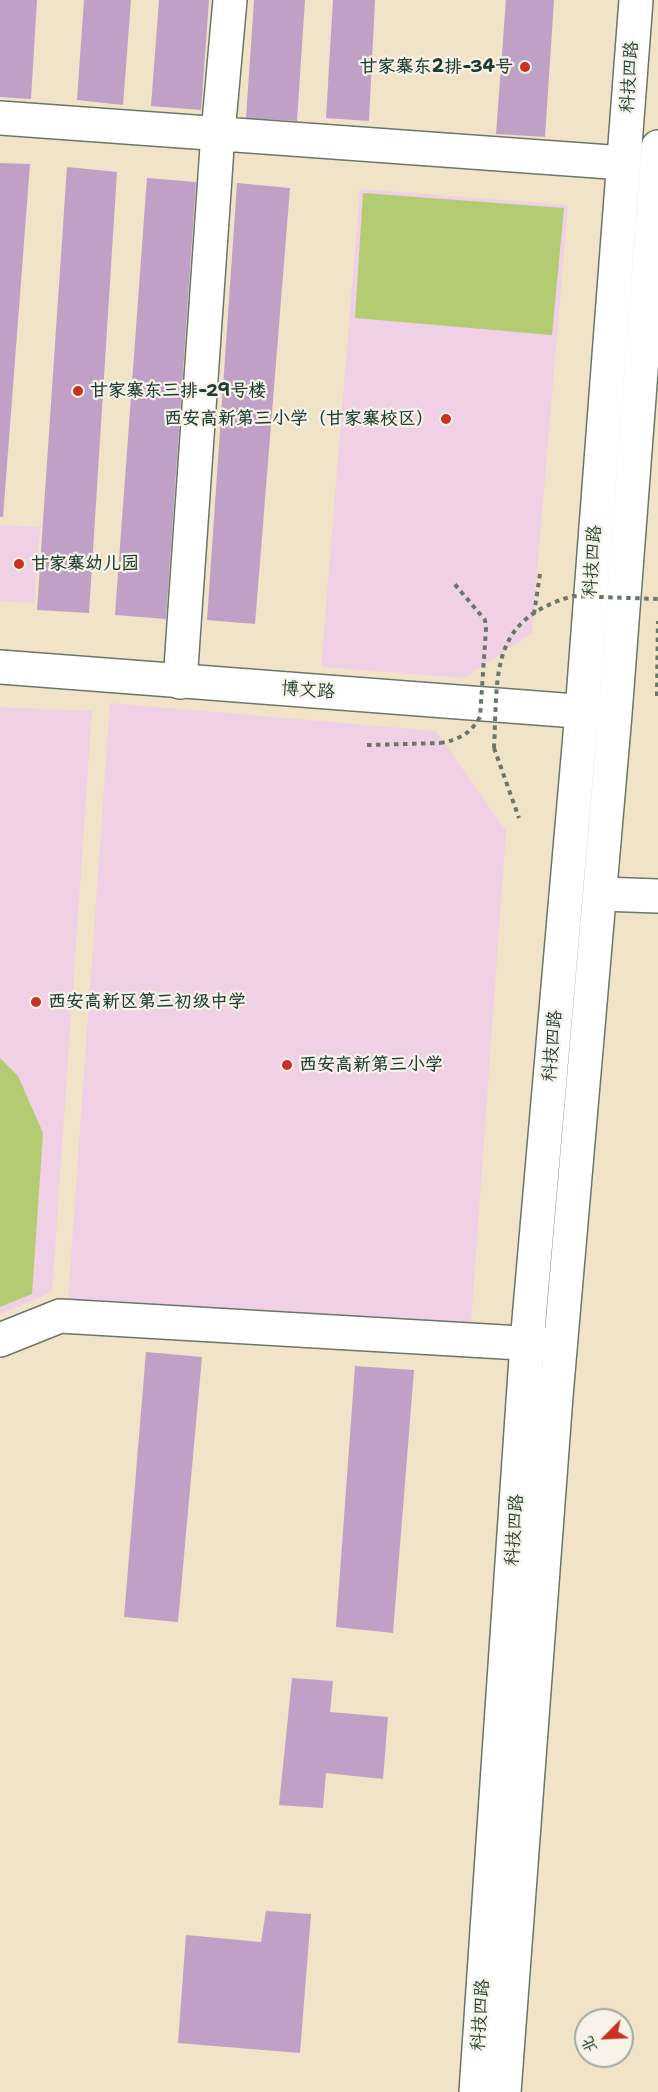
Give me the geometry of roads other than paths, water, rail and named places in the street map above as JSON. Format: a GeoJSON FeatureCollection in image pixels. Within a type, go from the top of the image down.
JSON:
{"type":"FeatureCollection","features":[{"type":"Feature","properties":{"kind":"street"},"geometry":{"type":"LineString","coordinates":[[180,682],[218,133],[230,0]]}},
{"type":"Feature","properties":{"kind":"street","name":"科技四路"},"geometry":{"type":"LineString","coordinates":[[476,2092],[527,1343],[582,712],[636,0]]}},
{"type":"Feature","properties":{"kind":"street"},"geometry":{"type":"LineString","coordinates":[[0,118],[624,163]]}},
{"type":"Feature","properties":{"kind":"street","name":"科技四路"},"geometry":{"type":"LineString","coordinates":[[504,2092],[560,1345],[601,894],[658,147]]}},
{"type":"Feature","properties":{"kind":"street","name":"博文路"},"geometry":{"type":"LineString","coordinates":[[0,667],[615,714]]}},
{"type":"Feature","properties":{"kind":"street"},"geometry":{"type":"LineString","coordinates":[[601,894],[658,896]]}},
{"type":"Feature","properties":{"kind":"street"},"geometry":{"type":"LineString","coordinates":[[0,1340],[60,1316],[560,1345]]}},
{"type":"Feature","properties":{"kind":"place","name":"甘家寨东2排-34号"},"geometry":{"type":"Point","coordinates":[525,67]}},
{"type":"Feature","properties":{"kind":"place","name":"甘家寨东三排-29号楼"},"geometry":{"type":"Point","coordinates":[78,391]}},
{"type":"Feature","properties":{"kind":"place","name":"西安高新第三小学（甘家寨校区）"},"geometry":{"type":"Point","coordinates":[446,419]}},
{"type":"Feature","properties":{"kind":"place","name":"甘家寨幼儿园"},"geometry":{"type":"Point","coordinates":[19,564]}},
{"type":"Feature","properties":{"kind":"place","name":"西安高新区第三初级中学"},"geometry":{"type":"Point","coordinates":[36,1002]}},
{"type":"Feature","properties":{"kind":"place","name":"西安高新第三小学"},"geometry":{"type":"Point","coordinates":[287,1065]}}]}
